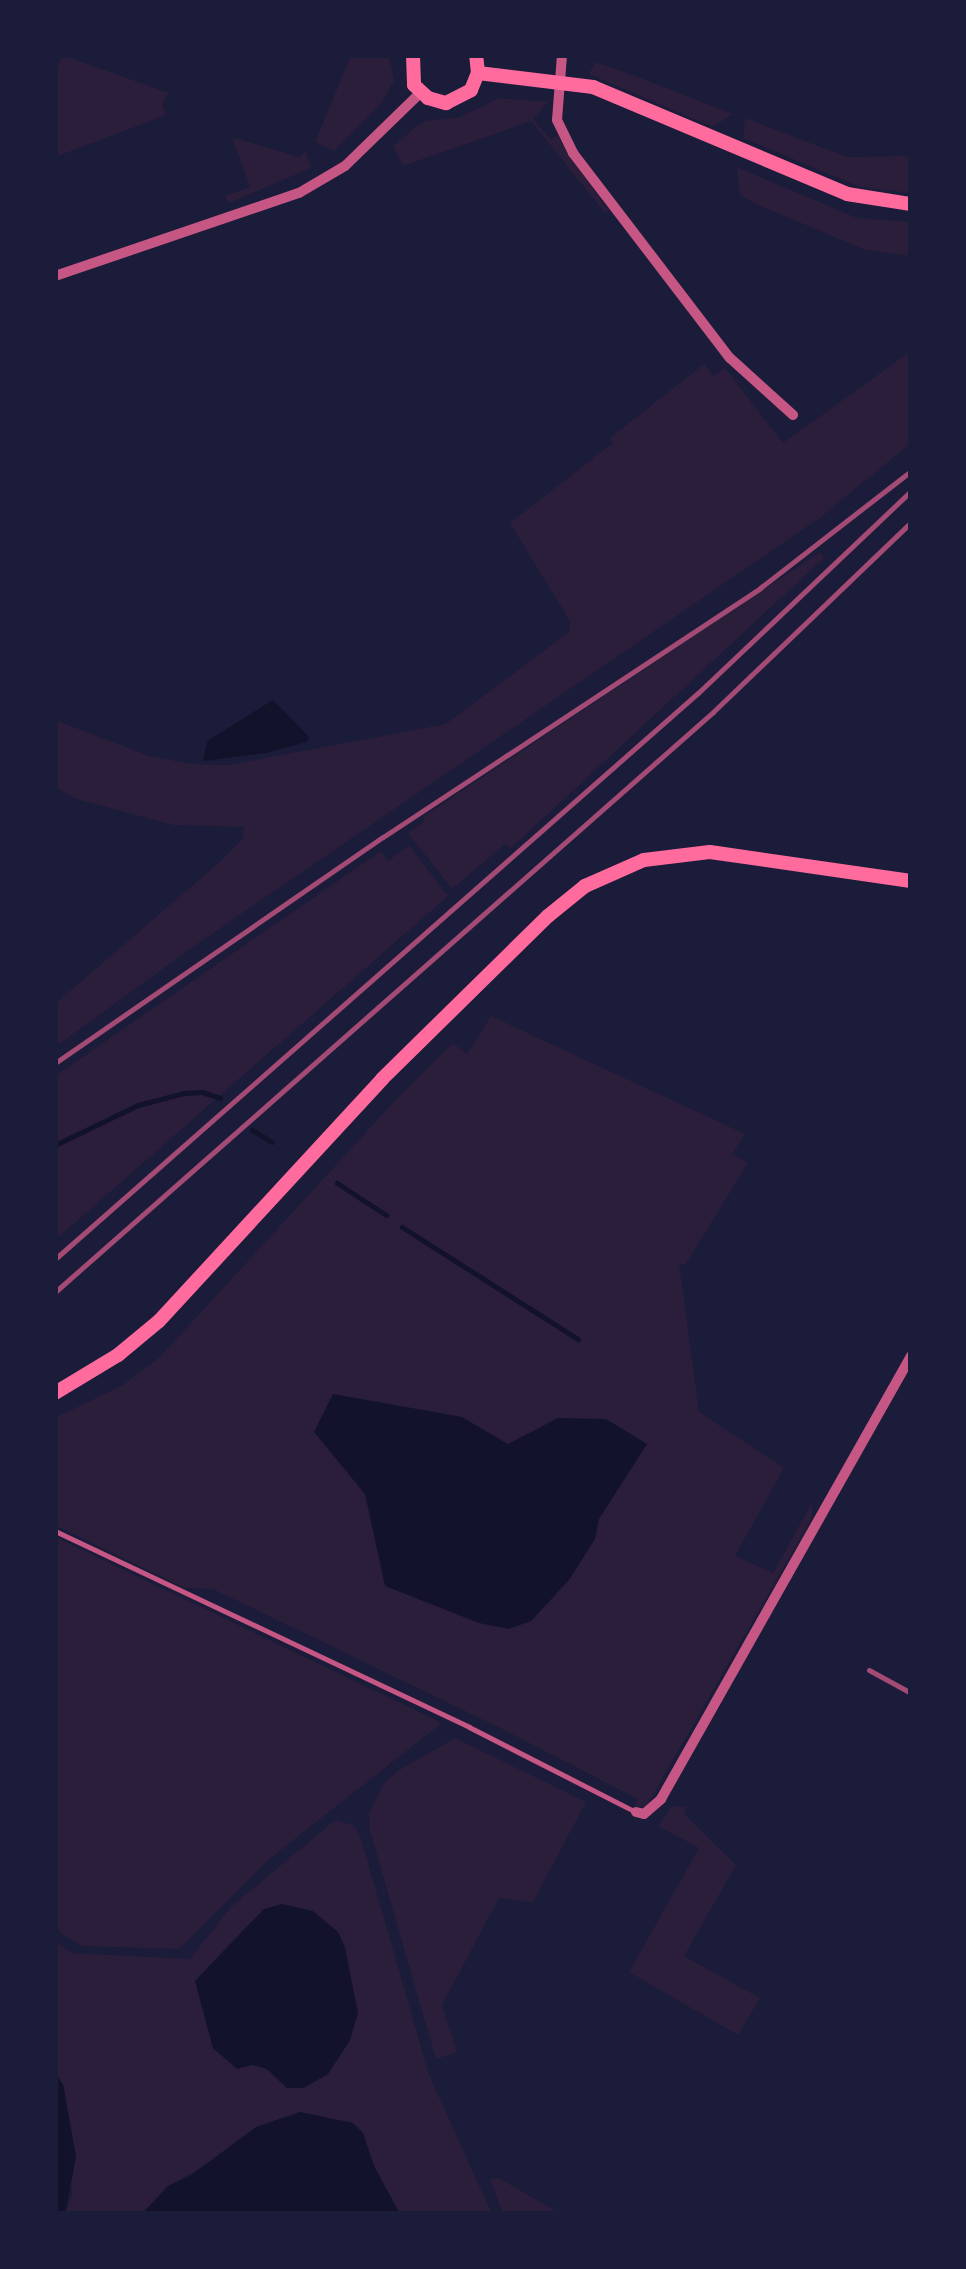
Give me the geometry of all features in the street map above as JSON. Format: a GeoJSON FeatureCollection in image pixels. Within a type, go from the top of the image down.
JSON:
{"type":"FeatureCollection","features":[{"type":"Feature","properties":{"kind":"main road"},"geometry":{"type":"LineString","coordinates":[[413,55],[411,76],[420,93],[436,102],[456,101],[471,90],[478,73],[476,55]]}},
{"type":"Feature","properties":{"kind":"main road"},"geometry":{"type":"LineString","coordinates":[[478,73],[560,81],[606,92],[847,194],[911,204]]}},
{"type":"Feature","properties":{"kind":"main road"},"geometry":{"type":"LineString","coordinates":[[55,1393],[108,1362],[159,1322],[393,1068],[548,916],[586,886],[644,860],[688,854],[742,855],[911,881]]}},
{"type":"Feature","properties":{"kind":"street"},"geometry":{"type":"LineString","coordinates":[[562,55],[557,120],[572,154],[730,358],[793,414]]}},
{"type":"Feature","properties":{"kind":"street"},"geometry":{"type":"LineString","coordinates":[[55,276],[299,193],[345,166],[420,93]]}},
{"type":"Feature","properties":{"kind":"street"},"geometry":{"type":"LineString","coordinates":[[636,1812],[644,1814],[662,1799],[911,1356]]}},
{"type":"Feature","properties":{"kind":"lane"},"geometry":{"type":"LineString","coordinates":[[55,1531],[469,1727],[636,1812]]}},
{"type":"Feature","properties":{"kind":"shaded area"},"geometry":{"type":"Polygon","coordinates":[[[62,55],[169,93],[162,103],[166,115],[55,157],[55,76],[62,55]]]}},
{"type":"Feature","properties":{"kind":"shaded area"},"geometry":{"type":"Polygon","coordinates":[[[351,55],[389,55],[394,81],[380,105],[334,151],[315,142],[351,55]]]}},
{"type":"Feature","properties":{"kind":"shaded area"},"geometry":{"type":"Polygon","coordinates":[[[595,62],[733,114],[713,127],[589,74],[595,62]]]}},
{"type":"Feature","properties":{"kind":"shaded area"},"geometry":{"type":"Polygon","coordinates":[[[499,98],[548,102],[533,119],[551,140],[557,135],[608,210],[605,213],[531,121],[403,166],[393,146],[416,127],[425,121],[460,117],[499,98]]]}},
{"type":"Feature","properties":{"kind":"shaded area"},"geometry":{"type":"Polygon","coordinates":[[[745,118],[847,157],[911,156],[911,193],[860,187],[743,138],[745,118]]]}},
{"type":"Feature","properties":{"kind":"shaded area"},"geometry":{"type":"Polygon","coordinates":[[[232,137],[299,157],[306,151],[311,168],[229,203],[225,196],[250,187],[232,137]]]}},
{"type":"Feature","properties":{"kind":"shaded area"},"geometry":{"type":"Polygon","coordinates":[[[737,167],[857,218],[911,222],[911,256],[866,250],[760,206],[740,195],[737,167]]]}},
{"type":"Feature","properties":{"kind":"shaded area"},"geometry":{"type":"Polygon","coordinates":[[[911,351],[911,443],[821,517],[200,942],[55,1047],[55,1004],[222,860],[243,838],[244,827],[173,825],[73,798],[55,786],[55,720],[149,756],[192,764],[229,765],[446,724],[569,632],[570,621],[510,523],[613,443],[610,438],[704,364],[714,376],[725,368],[783,443],[911,351]]]}},
{"type":"Feature","properties":{"kind":"shaded area"},"geometry":{"type":"Polygon","coordinates":[[[820,552],[824,558],[510,849],[505,844],[452,889],[408,833],[425,821],[423,817],[820,552]]]}},
{"type":"Feature","properties":{"kind":"shaded area"},"geometry":{"type":"Polygon","coordinates":[[[273,700],[309,737],[306,742],[266,753],[203,761],[207,741],[273,700]]]}},
{"type":"Feature","properties":{"kind":"shaded area"},"geometry":{"type":"Polygon","coordinates":[[[409,845],[448,896],[55,1240],[55,1076],[381,851],[388,861],[409,845]]]}},
{"type":"Feature","properties":{"kind":"shaded area"},"geometry":{"type":"Polygon","coordinates":[[[491,1016],[745,1134],[732,1154],[748,1163],[685,1265],[679,1263],[699,1412],[784,1468],[735,1556],[773,1573],[812,1503],[812,1518],[646,1807],[634,1806],[638,1799],[500,1728],[213,1589],[185,1588],[55,1525],[55,1418],[123,1385],[161,1356],[390,1106],[453,1043],[467,1054],[491,1016]]]}},
{"type":"Feature","properties":{"kind":"shaded area"},"geometry":{"type":"Polygon","coordinates":[[[333,1394],[462,1417],[508,1444],[558,1418],[606,1419],[647,1444],[599,1519],[595,1539],[569,1580],[531,1621],[509,1629],[479,1623],[385,1586],[365,1494],[314,1432],[333,1394]]]}},
{"type":"Feature","properties":{"kind":"shaded area"},"geometry":{"type":"Polygon","coordinates":[[[55,1537],[442,1723],[268,1860],[179,1949],[82,1946],[60,1933],[56,1921],[55,1537]]]}},
{"type":"Feature","properties":{"kind":"shaded area"},"geometry":{"type":"Polygon","coordinates":[[[455,1738],[586,1802],[533,1902],[499,1898],[442,2005],[457,2052],[436,2059],[370,1831],[369,1813],[383,1785],[396,1772],[455,1738]]]}},
{"type":"Feature","properties":{"kind":"shaded area"},"geometry":{"type":"Polygon","coordinates":[[[672,1806],[687,1807],[684,1814],[736,1865],[684,1956],[760,1998],[738,2035],[629,1972],[699,1848],[658,1826],[672,1806]]]}},
{"type":"Feature","properties":{"kind":"shaded area"},"geometry":{"type":"Polygon","coordinates":[[[335,1820],[353,1825],[360,1835],[429,2075],[492,2214],[400,2214],[374,2166],[363,2133],[352,2123],[300,2112],[168,2186],[142,2214],[65,2214],[72,2196],[63,2085],[55,2074],[55,1941],[71,1953],[190,1959],[231,1907],[335,1820]],[[250,1923],[195,1981],[253,2065],[267,2069],[287,2088],[303,2088],[328,2074],[350,2040],[345,1947],[250,1923]]]}},
{"type":"Feature","properties":{"kind":"shaded area"},"geometry":{"type":"Polygon","coordinates":[[[282,1904],[313,1911],[338,1932],[345,1947],[358,2013],[350,2040],[328,2074],[303,2088],[287,2088],[267,2069],[253,2065],[237,2069],[213,2048],[195,1981],[264,1909],[282,1904]]]}},
{"type":"Feature","properties":{"kind":"shaded area"},"geometry":{"type":"Polygon","coordinates":[[[55,2074],[63,2084],[76,2157],[65,2214],[55,2214],[55,2074]]]}},
{"type":"Feature","properties":{"kind":"shaded area"},"geometry":{"type":"Polygon","coordinates":[[[300,2112],[353,2123],[363,2133],[374,2166],[400,2214],[142,2214],[168,2186],[190,2176],[256,2127],[300,2112]]]}},
{"type":"Feature","properties":{"kind":"shaded area"},"geometry":{"type":"Polygon","coordinates":[[[499,2178],[561,2214],[503,2214],[490,2179],[499,2178]]]}},
{"type":"Feature","properties":{"kind":"waterway"},"geometry":{"type":"LineString","coordinates":[[55,1145],[138,1105],[184,1093],[202,1092],[220,1098]]}},
{"type":"Feature","properties":{"kind":"waterway"},"geometry":{"type":"LineString","coordinates":[[252,1130],[272,1142]]}},
{"type":"Feature","properties":{"kind":"waterway"},"geometry":{"type":"LineString","coordinates":[[337,1183],[386,1215]]}},
{"type":"Feature","properties":{"kind":"waterway"},"geometry":{"type":"LineString","coordinates":[[402,1227],[578,1339]]}},
{"type":"Feature","properties":{"kind":"railway"},"geometry":{"type":"LineString","coordinates":[[55,1063],[383,837],[760,588],[911,471]]}},
{"type":"Feature","properties":{"kind":"railway"},"geometry":{"type":"LineString","coordinates":[[55,1259],[698,693],[911,491]]}},
{"type":"Feature","properties":{"kind":"railway"},"geometry":{"type":"LineString","coordinates":[[55,1292],[713,712],[911,522]]}},
{"type":"Feature","properties":{"kind":"railway"},"geometry":{"type":"LineString","coordinates":[[869,1670],[911,1693]]}}]}
